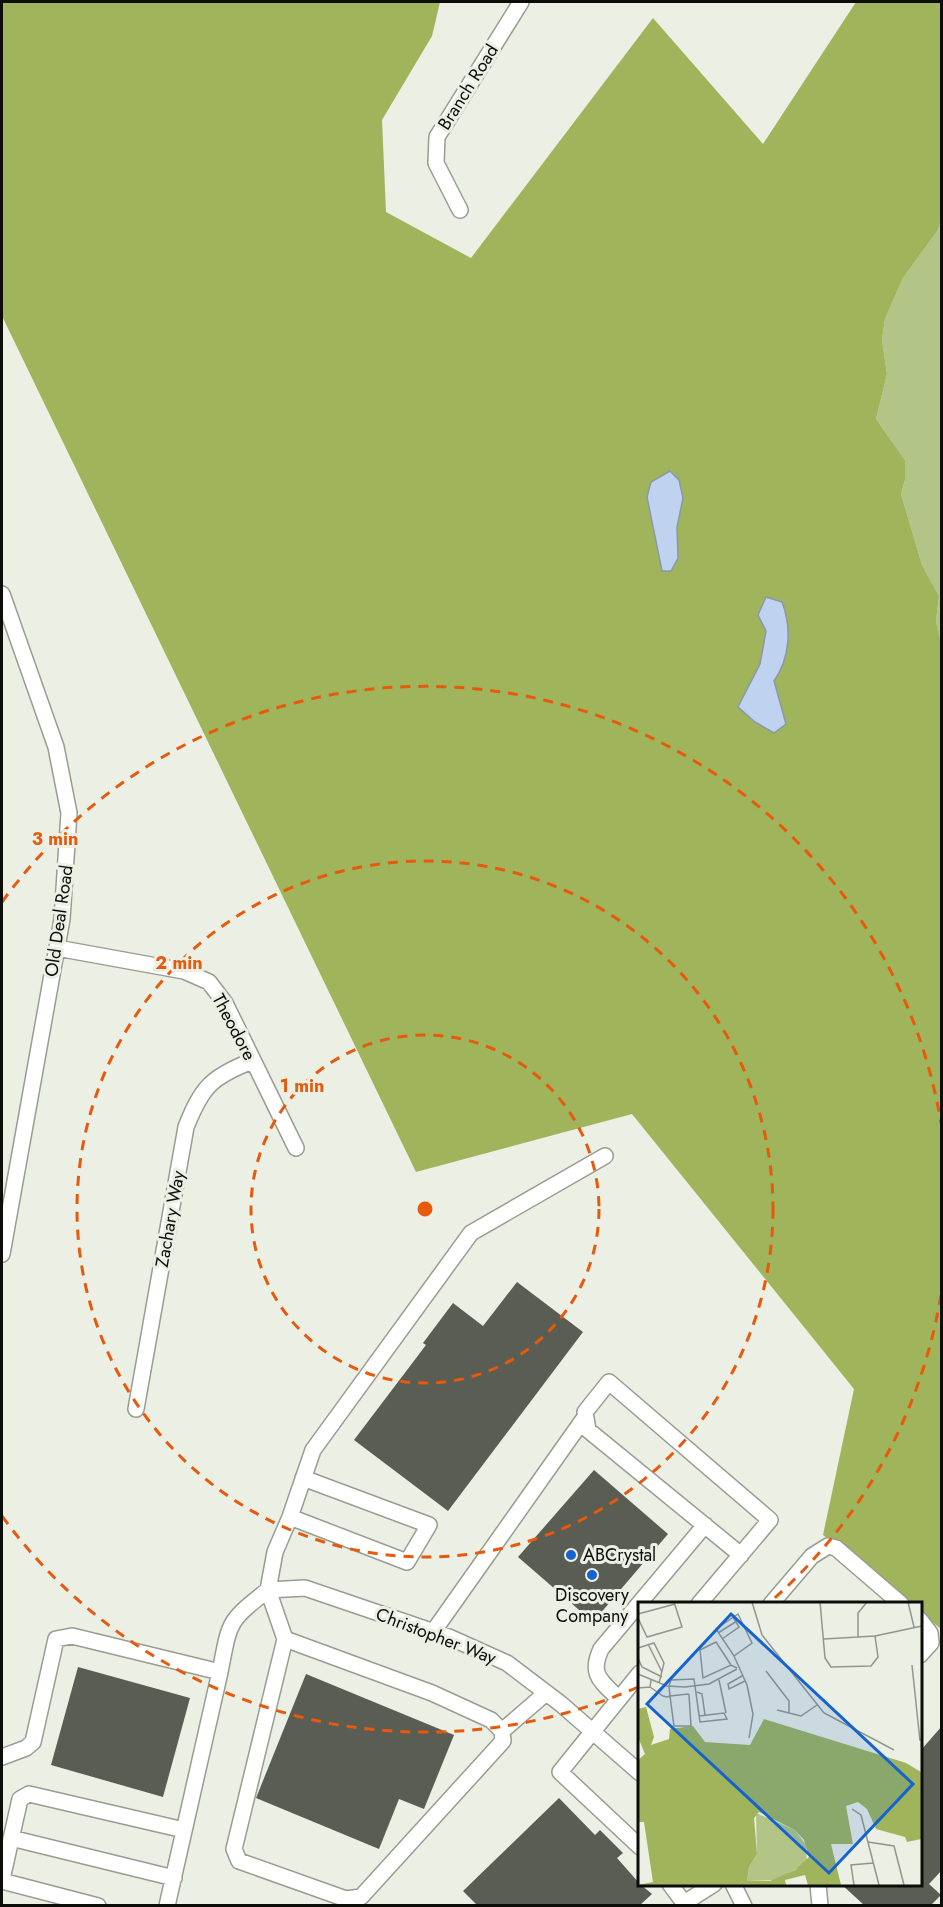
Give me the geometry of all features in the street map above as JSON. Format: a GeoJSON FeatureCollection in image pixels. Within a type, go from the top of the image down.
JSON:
{"type":"FeatureCollection","features":[{"type":"Feature","properties":{"kind":"street","name":"Branch Road"},"geometry":{"type":"LineString","coordinates":[[460,210],[436,163],[437,137],[521,2]]}},
{"type":"Feature","properties":{"kind":"street","name":"Old Deal Road"},"geometry":{"type":"LineString","coordinates":[[2,594],[56,747],[69,813],[68,865],[57,948],[2,1254]]}},
{"type":"Feature","properties":{"kind":"street","name":"Theodore"},"geometry":{"type":"LineString","coordinates":[[57,948],[184,971],[209,982],[225,1003],[296,1148]]}},
{"type":"Feature","properties":{"kind":"street","name":"Zachary Way"},"geometry":{"type":"LineString","coordinates":[[136,1409],[186,1127],[198,1096],[226,1072],[252,1061]]}},
{"type":"Feature","properties":{"kind":"street"},"geometry":{"type":"LineString","coordinates":[[285,1639],[432,1693],[491,1720],[502,1731],[503,1741],[361,1897],[346,1899],[239,1861],[234,1849],[285,1639],[268,1590],[275,1552],[290,1517],[313,1450],[471,1233],[604,1156]]}},
{"type":"Feature","properties":{"kind":"street"},"geometry":{"type":"LineString","coordinates":[[701,1602],[741,1555],[770,1520],[609,1382],[585,1412],[588,1430],[741,1555]]}},
{"type":"Feature","properties":{"kind":"street"},"geometry":{"type":"LineString","coordinates":[[433,1632],[585,1417]]}},
{"type":"Feature","properties":{"kind":"street"},"geometry":{"type":"LineString","coordinates":[[290,1517],[407,1562],[429,1526],[303,1478]]}},
{"type":"Feature","properties":{"kind":"street"},"geometry":{"type":"LineString","coordinates":[[640,1602],[705,1525]]}},
{"type":"Feature","properties":{"kind":"street"},"geometry":{"type":"LineString","coordinates":[[773,1602],[812,1556],[828,1546],[836,1548],[899,1602]]}},
{"type":"Feature","properties":{"kind":"street","name":"Christopher Way"},"geometry":{"type":"LineString","coordinates":[[268,1590],[305,1588],[433,1632],[507,1663],[638,1771]]}},
{"type":"Feature","properties":{"kind":"street"},"geometry":{"type":"LineString","coordinates":[[167,1905],[230,1624],[236,1615],[268,1590]]}},
{"type":"Feature","properties":{"kind":"street"},"geometry":{"type":"LineString","coordinates":[[619,1699],[596,1672],[594,1664],[601,1649],[638,1605]]}},
{"type":"Feature","properties":{"kind":"street"},"geometry":{"type":"LineString","coordinates":[[922,1621],[930,1633],[931,1643],[922,1654]]}},
{"type":"Feature","properties":{"kind":"street"},"geometry":{"type":"LineString","coordinates":[[2,1757],[26,1748],[33,1742],[57,1639],[72,1635],[220,1672]]}},
{"type":"Feature","properties":{"kind":"street"},"geometry":{"type":"LineString","coordinates":[[638,1676],[591,1731],[560,1772],[638,1845]]}},
{"type":"Feature","properties":{"kind":"street"},"geometry":{"type":"LineString","coordinates":[[502,1731],[546,1693]]}},
{"type":"Feature","properties":{"kind":"street"},"geometry":{"type":"LineString","coordinates":[[98,1905],[2,1880],[20,1799],[29,1794],[184,1830]]}},
{"type":"Feature","properties":{"kind":"street"},"geometry":{"type":"LineString","coordinates":[[11,1838],[174,1878]]}},
{"type":"Feature","properties":{"kind":"street"},"geometry":{"type":"LineString","coordinates":[[671,1886],[684,1903],[711,1886]]}},
{"type":"Feature","properties":{"kind":"street"},"geometry":{"type":"LineString","coordinates":[[734,1886],[744,1905]]}},
{"type":"Feature","properties":{"kind":"street"},"geometry":{"type":"LineString","coordinates":[[818,1886],[820,1905]]}},
{"type":"Feature","properties":{"kind":"green space"},"geometry":{"type":"Polygon","coordinates":[[[2,2],[440,2],[432,36],[382,120],[386,212],[471,258],[653,18],[763,144],[856,2],[941,2],[941,219],[938,230],[903,278],[885,319],[882,340],[887,374],[876,419],[905,460],[905,480],[901,494],[922,565],[939,596],[936,621],[942,649],[941,1629],[922,1614],[922,1602],[907,1602],[823,1535],[854,1389],[632,1114],[416,1172],[2,316],[2,2]]]}},
{"type":"Feature","properties":{"kind":"green space"},"geometry":{"type":"Polygon","coordinates":[[[941,219],[941,649],[936,621],[939,596],[922,565],[901,494],[905,480],[905,460],[876,419],[887,374],[882,340],[885,319],[903,278],[938,230],[941,219]]]}},
{"type":"Feature","properties":{"kind":"water"},"geometry":{"type":"Polygon","coordinates":[[[670,471],[679,480],[683,498],[677,527],[678,558],[671,571],[662,571],[647,497],[651,482],[670,471]]]}},
{"type":"Feature","properties":{"kind":"water"},"geometry":{"type":"Polygon","coordinates":[[[766,597],[782,602],[788,632],[786,653],[774,681],[786,724],[774,733],[755,722],[738,707],[760,664],[766,631],[758,615],[766,597]]]}},
{"type":"Feature","properties":{"kind":"building"},"geometry":{"type":"Polygon","coordinates":[[[517,1282],[583,1332],[448,1511],[354,1440],[426,1345],[423,1343],[453,1303],[483,1326],[517,1282]]]}},
{"type":"Feature","properties":{"kind":"building"},"geometry":{"type":"Polygon","coordinates":[[[594,1470],[668,1534],[593,1622],[518,1557],[594,1470]]]}},
{"type":"Feature","properties":{"kind":"building"},"geometry":{"type":"Polygon","coordinates":[[[78,1667],[190,1698],[163,1797],[51,1765],[78,1667]]]}},
{"type":"Feature","properties":{"kind":"building"},"geometry":{"type":"Polygon","coordinates":[[[306,1674],[454,1735],[424,1809],[399,1799],[379,1849],[256,1798],[306,1674]]]}},
{"type":"Feature","properties":{"kind":"building"},"geometry":{"type":"Polygon","coordinates":[[[942,1726],[942,1870],[929,1884],[941,1895],[931,1905],[864,1905],[843,1886],[922,1886],[922,1749],[942,1726]]]}},
{"type":"Feature","properties":{"kind":"building"},"geometry":{"type":"Polygon","coordinates":[[[559,1798],[595,1835],[600,1830],[623,1853],[617,1858],[638,1882],[638,1886],[642,1886],[652,1894],[640,1905],[477,1905],[463,1891],[559,1798]]]}},
{"type":"Feature","properties":{"kind":"place","name":"ABCrystal"},"geometry":{"type":"Point","coordinates":[571,1555]}},
{"type":"Feature","properties":{"kind":"place","name":"Discovery Company"},"geometry":{"type":"Point","coordinates":[592,1575]}}]}
